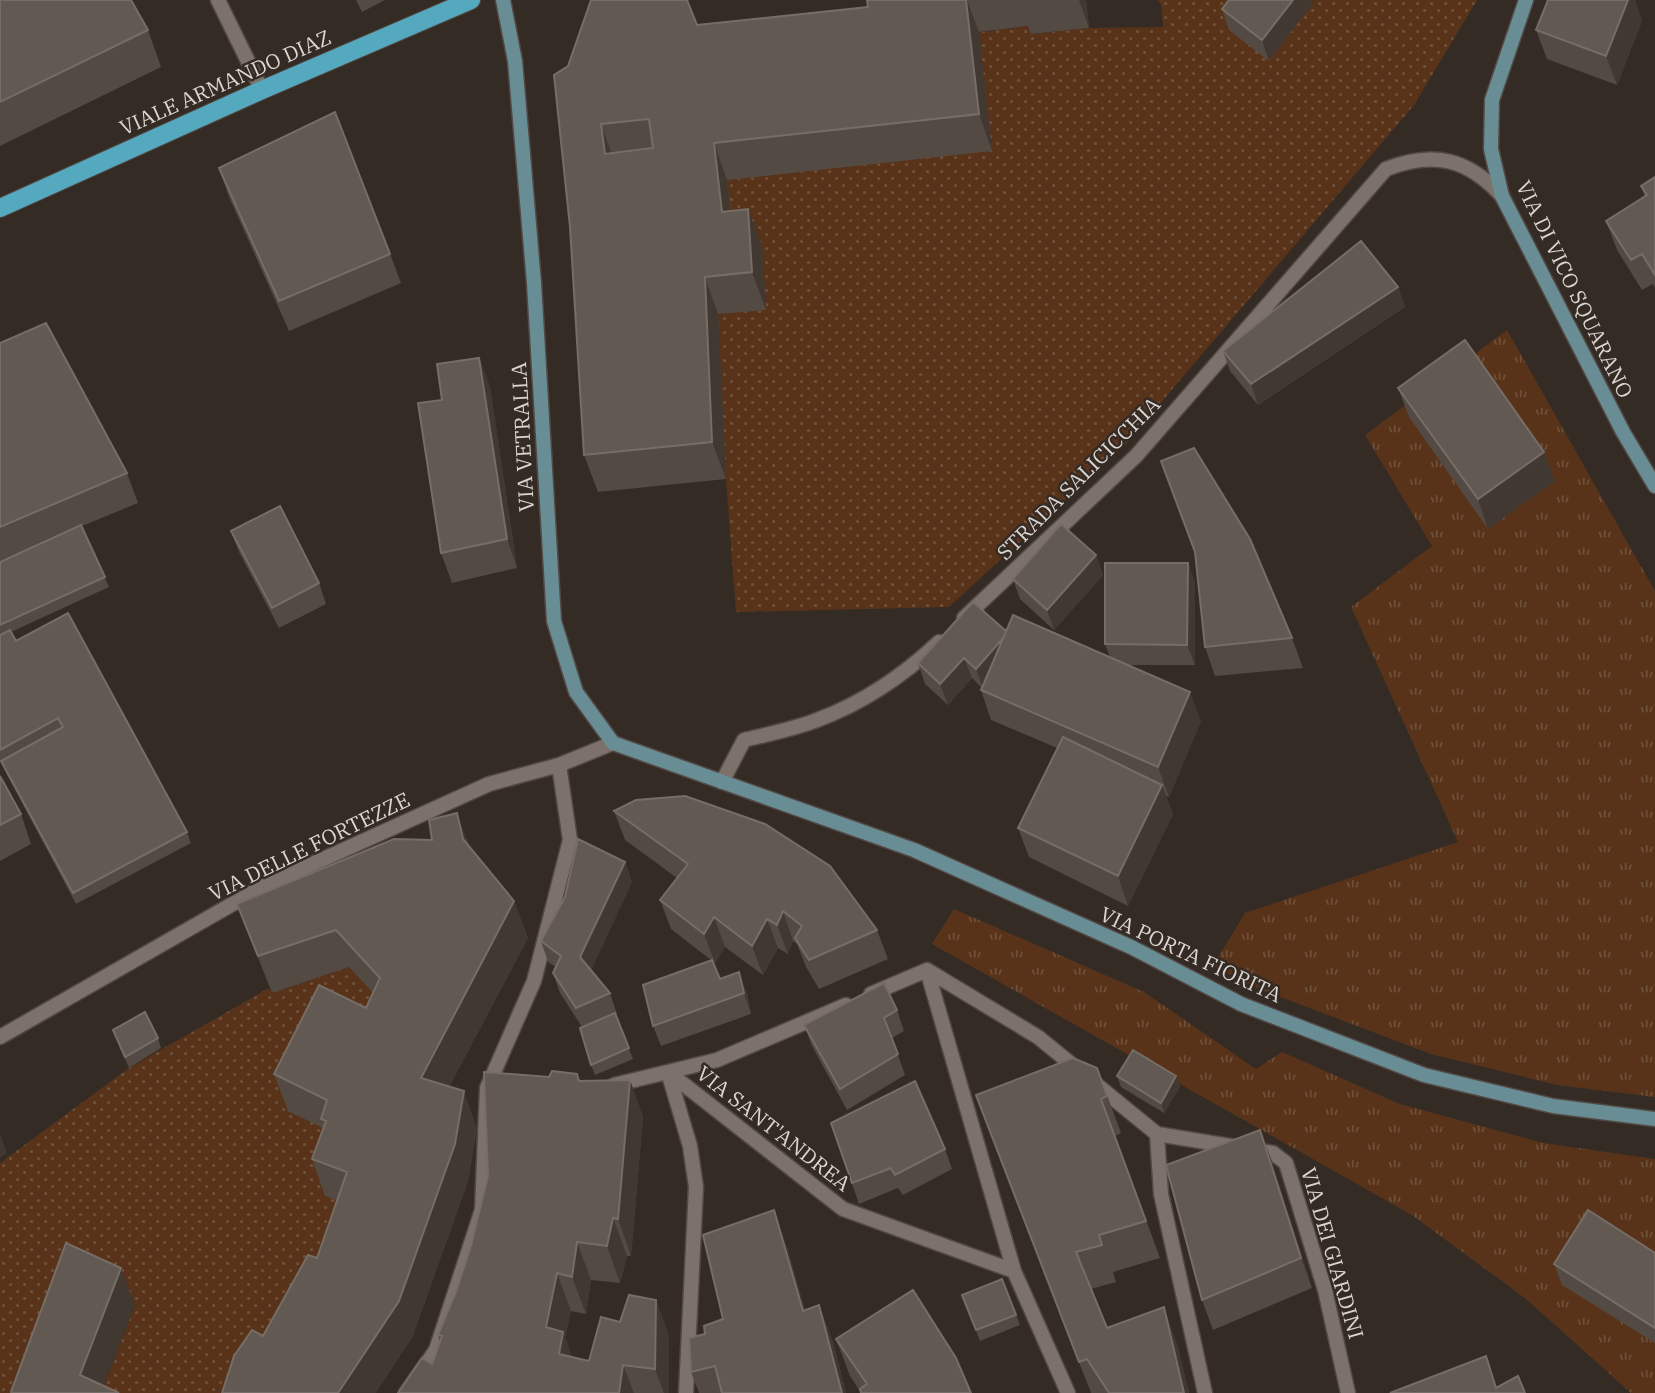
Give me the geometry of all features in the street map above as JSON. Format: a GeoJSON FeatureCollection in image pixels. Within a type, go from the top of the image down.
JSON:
{"type":"FeatureCollection","features":[{"type":"Feature","properties":{"kind":"main road","name":"VIALE ARMANDO DIAZ"},"geometry":{"type":"LineString","coordinates":[[0,208],[262,90],[471,0]]}},
{"type":"Feature","properties":{"kind":"main road","name":"VIA VETRALLA"},"geometry":{"type":"LineString","coordinates":[[503,0],[515,61],[534,283],[554,621],[576,692],[612,743]]}},
{"type":"Feature","properties":{"kind":"main road","name":"VIA DI VICO SQUARANO"},"geometry":{"type":"LineString","coordinates":[[1525,0],[1492,100],[1491,149],[1502,197],[1623,432],[1655,486]]}},
{"type":"Feature","properties":{"kind":"main road"},"geometry":{"type":"LineString","coordinates":[[612,743],[722,782]]}},
{"type":"Feature","properties":{"kind":"main road","name":"VIA PORTA FIORITA"},"geometry":{"type":"LineString","coordinates":[[722,782],[914,850],[1131,947],[1241,1004],[1424,1075],[1553,1106],[1655,1119]]}},
{"type":"Feature","properties":{"kind":"street"},"geometry":{"type":"LineString","coordinates":[[218,0],[262,90]]}},
{"type":"Feature","properties":{"kind":"street","name":"STRADA SALICICCHIA"},"geometry":{"type":"LineString","coordinates":[[722,782],[744,740],[816,721],[860,702],[917,662],[1136,456],[1386,169],[1405,161],[1445,160],[1468,167],[1487,179],[1502,197]]}},
{"type":"Feature","properties":{"kind":"street","name":"VIA DELLE FORTEZZE"},"geometry":{"type":"LineString","coordinates":[[0,1037],[264,886],[489,784],[559,765],[612,743]]}},
{"type":"Feature","properties":{"kind":"street"},"geometry":{"type":"LineString","coordinates":[[406,1393],[436,1350],[482,1210],[494,1088],[534,981],[570,840],[559,765]]}},
{"type":"Feature","properties":{"kind":"street"},"geometry":{"type":"LineString","coordinates":[[603,1088],[717,1060],[928,970],[1014,1270],[1068,1393]]}},
{"type":"Feature","properties":{"kind":"street","name":"VIA DEI GIARDINI"},"geometry":{"type":"LineString","coordinates":[[928,970],[1038,1037],[1157,1134],[1273,1153],[1286,1163],[1325,1290],[1348,1393]]}},
{"type":"Feature","properties":{"kind":"street"},"geometry":{"type":"LineString","coordinates":[[668,1072],[690,1146],[696,1187],[686,1393]]}},
{"type":"Feature","properties":{"kind":"street","name":"VIA SANT'ANDREA"},"geometry":{"type":"LineString","coordinates":[[668,1072],[843,1209],[1014,1270]]}},
{"type":"Feature","properties":{"kind":"street"},"geometry":{"type":"LineString","coordinates":[[1157,1134],[1161,1194],[1205,1393]]}},
{"type":"Feature","properties":{"kind":"green space"},"geometry":{"type":"Polygon","coordinates":[[[1157,0],[1477,0],[1414,105],[1124,446],[949,607],[736,612],[718,314],[766,309],[762,247],[735,249],[727,180],[974,33],[1030,26],[1032,34],[1089,28],[1163,27],[1161,4],[1157,0]]]}},
{"type":"Feature","properties":{"kind":"green space"},"geometry":{"type":"Polygon","coordinates":[[[1507,330],[1655,591],[1655,1097],[1557,1085],[1431,1054],[1249,985],[1213,966],[1245,913],[1458,842],[1351,607],[1432,546],[1365,435],[1507,330]]]}},
{"type":"Feature","properties":{"kind":"green space"},"geometry":{"type":"Polygon","coordinates":[[[954,909],[1144,992],[1256,1069],[1282,1052],[1400,1104],[1543,1143],[1655,1159],[1655,1393],[1631,1393],[1526,1299],[1412,1215],[932,944],[954,909]]]}},
{"type":"Feature","properties":{"kind":"green space"},"geometry":{"type":"Polygon","coordinates":[[[349,967],[394,1015],[341,1137],[360,1209],[248,1393],[101,1393],[135,1305],[38,1393],[0,1393],[0,1163],[129,1068],[269,988],[272,993],[349,967]]]}},
{"type":"Feature","properties":{"kind":"building"},"geometry":{"type":"Polygon","coordinates":[[[0,0],[131,0],[148,30],[0,102],[0,0]]]}},
{"type":"Feature","properties":{"kind":"building"},"geometry":{"type":"Polygon","coordinates":[[[591,0],[687,0],[697,25],[868,7],[867,0],[966,0],[979,114],[714,143],[722,212],[748,209],[752,272],[705,277],[712,442],[584,455],[570,227],[554,75],[568,66],[591,0]],[[649,119],[601,124],[605,154],[653,148],[649,119]]]}},
{"type":"Feature","properties":{"kind":"building"},"geometry":{"type":"Polygon","coordinates":[[[1229,0],[1293,0],[1262,40],[1222,9],[1229,0]]]}},
{"type":"Feature","properties":{"kind":"building"},"geometry":{"type":"Polygon","coordinates":[[[1548,0],[1628,0],[1606,56],[1536,30],[1548,0]]]}},
{"type":"Feature","properties":{"kind":"building"},"geometry":{"type":"Polygon","coordinates":[[[335,112],[390,254],[279,301],[219,168],[335,112]]]}},
{"type":"Feature","properties":{"kind":"building"},"geometry":{"type":"Polygon","coordinates":[[[1655,177],[1655,275],[1642,254],[1631,260],[1606,221],[1647,195],[1641,186],[1655,177]]]}},
{"type":"Feature","properties":{"kind":"building"},"geometry":{"type":"Polygon","coordinates":[[[1361,241],[1398,287],[1251,384],[1223,351],[1361,241]]]}},
{"type":"Feature","properties":{"kind":"building"},"geometry":{"type":"Polygon","coordinates":[[[46,323],[127,473],[0,527],[0,343],[46,323]]]}},
{"type":"Feature","properties":{"kind":"building"},"geometry":{"type":"Polygon","coordinates":[[[1465,340],[1544,452],[1478,499],[1398,388],[1465,340]]]}},
{"type":"Feature","properties":{"kind":"building"},"geometry":{"type":"Polygon","coordinates":[[[479,358],[507,539],[441,553],[418,403],[442,400],[437,364],[479,358]]]}},
{"type":"Feature","properties":{"kind":"building"},"geometry":{"type":"Polygon","coordinates":[[[1194,448],[1250,539],[1292,638],[1205,647],[1195,552],[1161,461],[1194,448]]]}},
{"type":"Feature","properties":{"kind":"building"},"geometry":{"type":"Polygon","coordinates":[[[280,506],[319,583],[272,608],[231,531],[280,506]]]}},
{"type":"Feature","properties":{"kind":"building"},"geometry":{"type":"Polygon","coordinates":[[[1061,524],[1096,555],[1047,610],[1013,579],[1061,524]]]}},
{"type":"Feature","properties":{"kind":"building"},"geometry":{"type":"Polygon","coordinates":[[[81,525],[105,577],[0,625],[0,562],[81,525]]]}},
{"type":"Feature","properties":{"kind":"building"},"geometry":{"type":"Polygon","coordinates":[[[1105,563],[1188,563],[1187,645],[1105,644],[1105,563]]]}},
{"type":"Feature","properties":{"kind":"building"},"geometry":{"type":"Polygon","coordinates":[[[973,602],[1006,631],[1004,637],[976,669],[964,658],[940,684],[918,663],[973,602]]]}},
{"type":"Feature","properties":{"kind":"building"},"geometry":{"type":"Polygon","coordinates":[[[68,613],[187,832],[73,893],[1,761],[63,727],[58,718],[0,750],[0,635],[10,630],[16,641],[68,613]]]}},
{"type":"Feature","properties":{"kind":"building"},"geometry":{"type":"Polygon","coordinates":[[[1013,615],[1190,692],[1158,767],[981,690],[1013,615]]]}},
{"type":"Feature","properties":{"kind":"building"},"geometry":{"type":"Polygon","coordinates":[[[1063,737],[1162,785],[1118,876],[1018,828],[1063,737]]]}},
{"type":"Feature","properties":{"kind":"building"},"geometry":{"type":"Polygon","coordinates":[[[0,776],[21,814],[0,825],[0,776]]]}},
{"type":"Feature","properties":{"kind":"building"},"geometry":{"type":"Polygon","coordinates":[[[685,796],[765,824],[830,866],[877,930],[809,960],[795,938],[802,926],[783,911],[777,925],[767,919],[752,946],[714,917],[704,934],[660,900],[688,864],[614,811],[636,800],[685,796]]]}},
{"type":"Feature","properties":{"kind":"building"},"geometry":{"type":"Polygon","coordinates":[[[457,813],[463,839],[514,901],[421,1078],[464,1091],[455,1144],[399,1301],[338,1393],[222,1393],[234,1356],[252,1330],[263,1336],[308,1255],[317,1258],[347,1172],[312,1159],[326,1121],[321,1119],[327,1100],[274,1074],[319,985],[366,1008],[380,978],[336,930],[258,956],[237,904],[394,839],[432,840],[429,820],[457,813]]]}},
{"type":"Feature","properties":{"kind":"building"},"geometry":{"type":"Polygon","coordinates":[[[578,839],[625,862],[580,957],[610,993],[576,1008],[553,973],[561,956],[541,941],[565,897],[578,839]]]}},
{"type":"Feature","properties":{"kind":"building"},"geometry":{"type":"Polygon","coordinates":[[[712,960],[720,979],[739,972],[744,993],[653,1026],[643,985],[712,960]]]}},
{"type":"Feature","properties":{"kind":"building"},"geometry":{"type":"Polygon","coordinates":[[[884,983],[897,1010],[884,1018],[898,1054],[840,1089],[804,1025],[884,983]]]}},
{"type":"Feature","properties":{"kind":"building"},"geometry":{"type":"Polygon","coordinates":[[[145,1012],[158,1038],[125,1057],[113,1030],[145,1012]]]}},
{"type":"Feature","properties":{"kind":"building"},"geometry":{"type":"Polygon","coordinates":[[[615,1013],[629,1048],[591,1065],[580,1028],[615,1013]]]}},
{"type":"Feature","properties":{"kind":"building"},"geometry":{"type":"Polygon","coordinates":[[[1133,1050],[1176,1076],[1161,1103],[1117,1076],[1133,1050]]]}},
{"type":"Feature","properties":{"kind":"building"},"geometry":{"type":"Polygon","coordinates":[[[1073,1058],[1097,1068],[1107,1096],[1101,1099],[1146,1221],[1099,1235],[1102,1245],[1076,1252],[1107,1328],[1164,1307],[1184,1393],[1109,1393],[1087,1359],[1079,1362],[976,1095],[1073,1058]]]}},
{"type":"Feature","properties":{"kind":"building"},"geometry":{"type":"Polygon","coordinates":[[[552,1071],[577,1074],[579,1081],[630,1080],[618,1219],[613,1218],[607,1246],[577,1242],[572,1277],[557,1273],[546,1327],[563,1332],[559,1354],[589,1361],[601,1317],[620,1322],[629,1295],[656,1300],[655,1369],[623,1365],[619,1393],[398,1393],[422,1358],[432,1364],[442,1336],[438,1335],[471,1246],[488,1176],[484,1072],[549,1077],[552,1071]]]}},
{"type":"Feature","properties":{"kind":"building"},"geometry":{"type":"Polygon","coordinates":[[[915,1081],[945,1149],[895,1175],[891,1168],[852,1183],[831,1123],[915,1081]]]}},
{"type":"Feature","properties":{"kind":"building"},"geometry":{"type":"Polygon","coordinates":[[[1260,1130],[1301,1258],[1202,1300],[1166,1165],[1260,1130]]]}},
{"type":"Feature","properties":{"kind":"building"},"geometry":{"type":"Polygon","coordinates":[[[774,1210],[803,1311],[819,1305],[842,1393],[722,1393],[715,1366],[691,1372],[689,1338],[705,1334],[704,1326],[723,1319],[703,1235],[774,1210]]]}},
{"type":"Feature","properties":{"kind":"building"},"geometry":{"type":"Polygon","coordinates":[[[1588,1210],[1655,1253],[1655,1328],[1554,1264],[1588,1210]]]}},
{"type":"Feature","properties":{"kind":"building"},"geometry":{"type":"Polygon","coordinates":[[[66,1243],[121,1268],[80,1375],[119,1393],[11,1392],[66,1243]]]}},
{"type":"Feature","properties":{"kind":"building"},"geometry":{"type":"Polygon","coordinates":[[[1002,1279],[1016,1315],[976,1330],[962,1295],[1002,1279]]]}},
{"type":"Feature","properties":{"kind":"building"},"geometry":{"type":"Polygon","coordinates":[[[913,1290],[956,1358],[971,1393],[861,1393],[860,1389],[867,1384],[836,1339],[913,1290]]]}},
{"type":"Feature","properties":{"kind":"building"},"geometry":{"type":"Polygon","coordinates":[[[1486,1356],[1496,1388],[1518,1376],[1525,1393],[1390,1393],[1486,1356]]]}}]}
